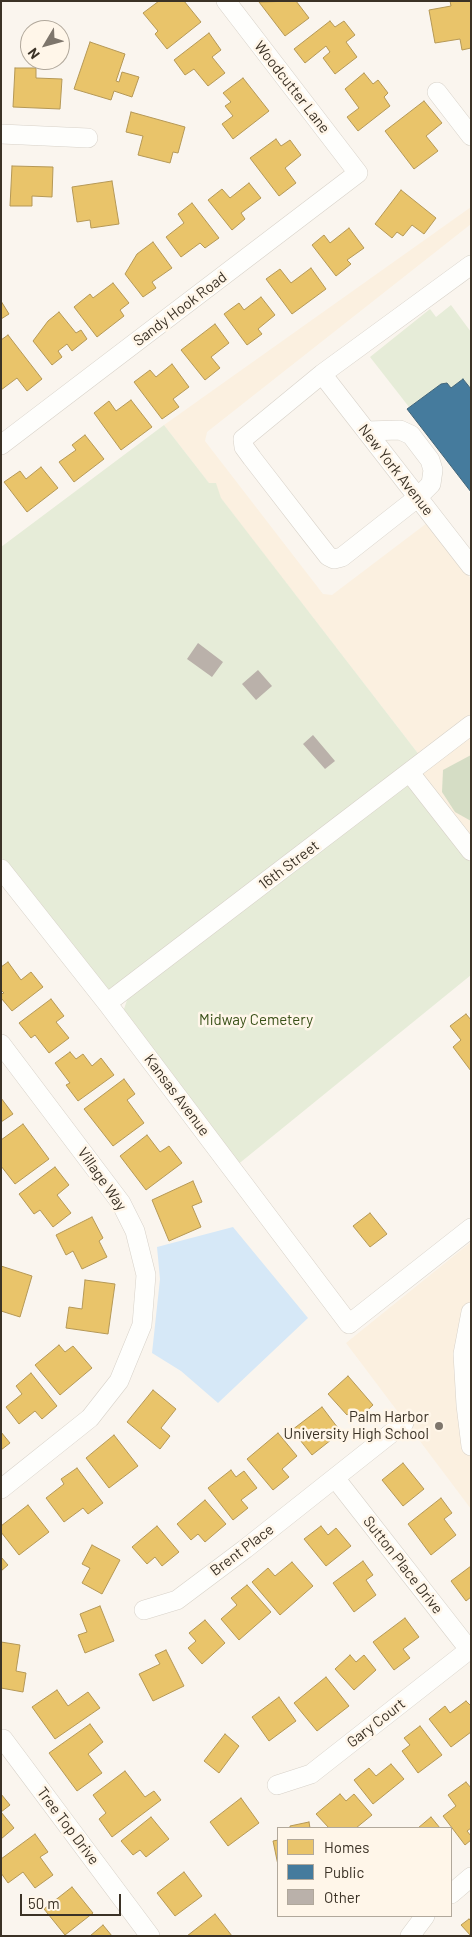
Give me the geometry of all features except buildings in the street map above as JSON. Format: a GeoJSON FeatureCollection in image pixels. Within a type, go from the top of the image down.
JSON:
{"type":"FeatureCollection","features":[{"type":"Feature","properties":{"kind":"street","name":"Woodcutter Lane"},"geometry":{"type":"LineString","coordinates":[[226,1],[358,173]]}},
{"type":"Feature","properties":{"kind":"street"},"geometry":{"type":"LineString","coordinates":[[437,92],[471,136]]}},
{"type":"Feature","properties":{"kind":"street"},"geometry":{"type":"LineString","coordinates":[[1,134],[88,138]]}},
{"type":"Feature","properties":{"kind":"street","name":"Sandy Hook Road"},"geometry":{"type":"LineString","coordinates":[[3,439],[358,173]]}},
{"type":"Feature","properties":{"kind":"street"},"geometry":{"type":"LineString","coordinates":[[366,431],[400,430],[411,435],[430,460],[433,470],[431,484],[418,498],[342,557],[334,559],[328,556],[244,447],[244,439],[322,374],[471,264]]}},
{"type":"Feature","properties":{"kind":"street","name":"New York Avenue"},"geometry":{"type":"LineString","coordinates":[[322,374],[471,566]]}},
{"type":"Feature","properties":{"kind":"street","name":"16th Street"},"geometry":{"type":"LineString","coordinates":[[107,1003],[471,725]]}},
{"type":"Feature","properties":{"kind":"street"},"geometry":{"type":"LineString","coordinates":[[410,773],[471,851]]}},
{"type":"Feature","properties":{"kind":"street","name":"Kansas Avenue"},"geometry":{"type":"LineString","coordinates":[[1,869],[107,1003],[350,1324],[471,1228]]}},
{"type":"Feature","properties":{"kind":"street","name":"Village Way"},"geometry":{"type":"LineString","coordinates":[[1,1044],[121,1203],[135,1231],[146,1275],[142,1325],[120,1381],[90,1418],[1,1489]]}},
{"type":"Feature","properties":{"kind":"street"},"geometry":{"type":"LineString","coordinates":[[471,1312],[463,1354],[471,1446]]}},
{"type":"Feature","properties":{"kind":"street","name":"Brent Place"},"geometry":{"type":"LineString","coordinates":[[144,1610],[177,1600],[404,1423]]}},
{"type":"Feature","properties":{"kind":"street","name":"Sutton Place Drive"},"geometry":{"type":"LineString","coordinates":[[335,1478],[470,1651]]}},
{"type":"Feature","properties":{"kind":"street","name":"Gary Court"},"geometry":{"type":"LineString","coordinates":[[277,1785],[310,1774],[470,1651]]}},
{"type":"Feature","properties":{"kind":"street","name":"Tree Top Drive"},"geometry":{"type":"LineString","coordinates":[[2,1740],[150,1936]]}},
{"type":"Feature","properties":{"kind":"street"},"geometry":{"type":"LineString","coordinates":[[452,1893],[471,1877]]}},
{"type":"Feature","properties":{"kind":"street"},"geometry":{"type":"LineString","coordinates":[[410,1936],[424,1917]]}},
{"type":"Feature","properties":{"kind":"shaded area"},"geometry":{"type":"Polygon","coordinates":[[[471,207],[471,224],[207,432],[205,441],[323,594],[332,595],[427,523],[471,579],[471,716],[420,756],[164,425],[471,207]]]}},
{"type":"Feature","properties":{"kind":"shaded area"},"geometry":{"type":"Polygon","coordinates":[[[471,731],[471,842],[416,773],[471,731]]]}},
{"type":"Feature","properties":{"kind":"shaded area","name":"Palm Harbor University High School"},"geometry":{"type":"Polygon","coordinates":[[[471,1242],[471,1509],[346,1343],[471,1242]]]}},
{"type":"Feature","properties":{"kind":"green space"},"geometry":{"type":"Polygon","coordinates":[[[451,305],[471,332],[471,389],[463,379],[451,388],[447,383],[441,384],[409,407],[370,357],[430,309],[436,317],[451,305]]]}},
{"type":"Feature","properties":{"kind":"green space"},"geometry":{"type":"Polygon","coordinates":[[[164,425],[209,483],[216,483],[221,498],[420,756],[109,993],[1,857],[1,547],[164,425]]]}},
{"type":"Feature","properties":{"kind":"green space"},"geometry":{"type":"Polygon","coordinates":[[[471,755],[471,821],[455,812],[442,792],[443,770],[471,755]]]}},
{"type":"Feature","properties":{"kind":"green space","name":"Midway Cemetery"},"geometry":{"type":"Polygon","coordinates":[[[413,777],[471,851],[471,975],[236,1166],[122,1015],[130,991],[413,777]]]}},
{"type":"Feature","properties":{"kind":"water"},"geometry":{"type":"Polygon","coordinates":[[[233,1227],[308,1318],[218,1403],[181,1371],[152,1353],[160,1279],[157,1247],[233,1227]]]}},
{"type":"Feature","properties":{"kind":"place","name":"Palm Harbor University High School"},"geometry":{"type":"Point","coordinates":[439,1426]}}]}
